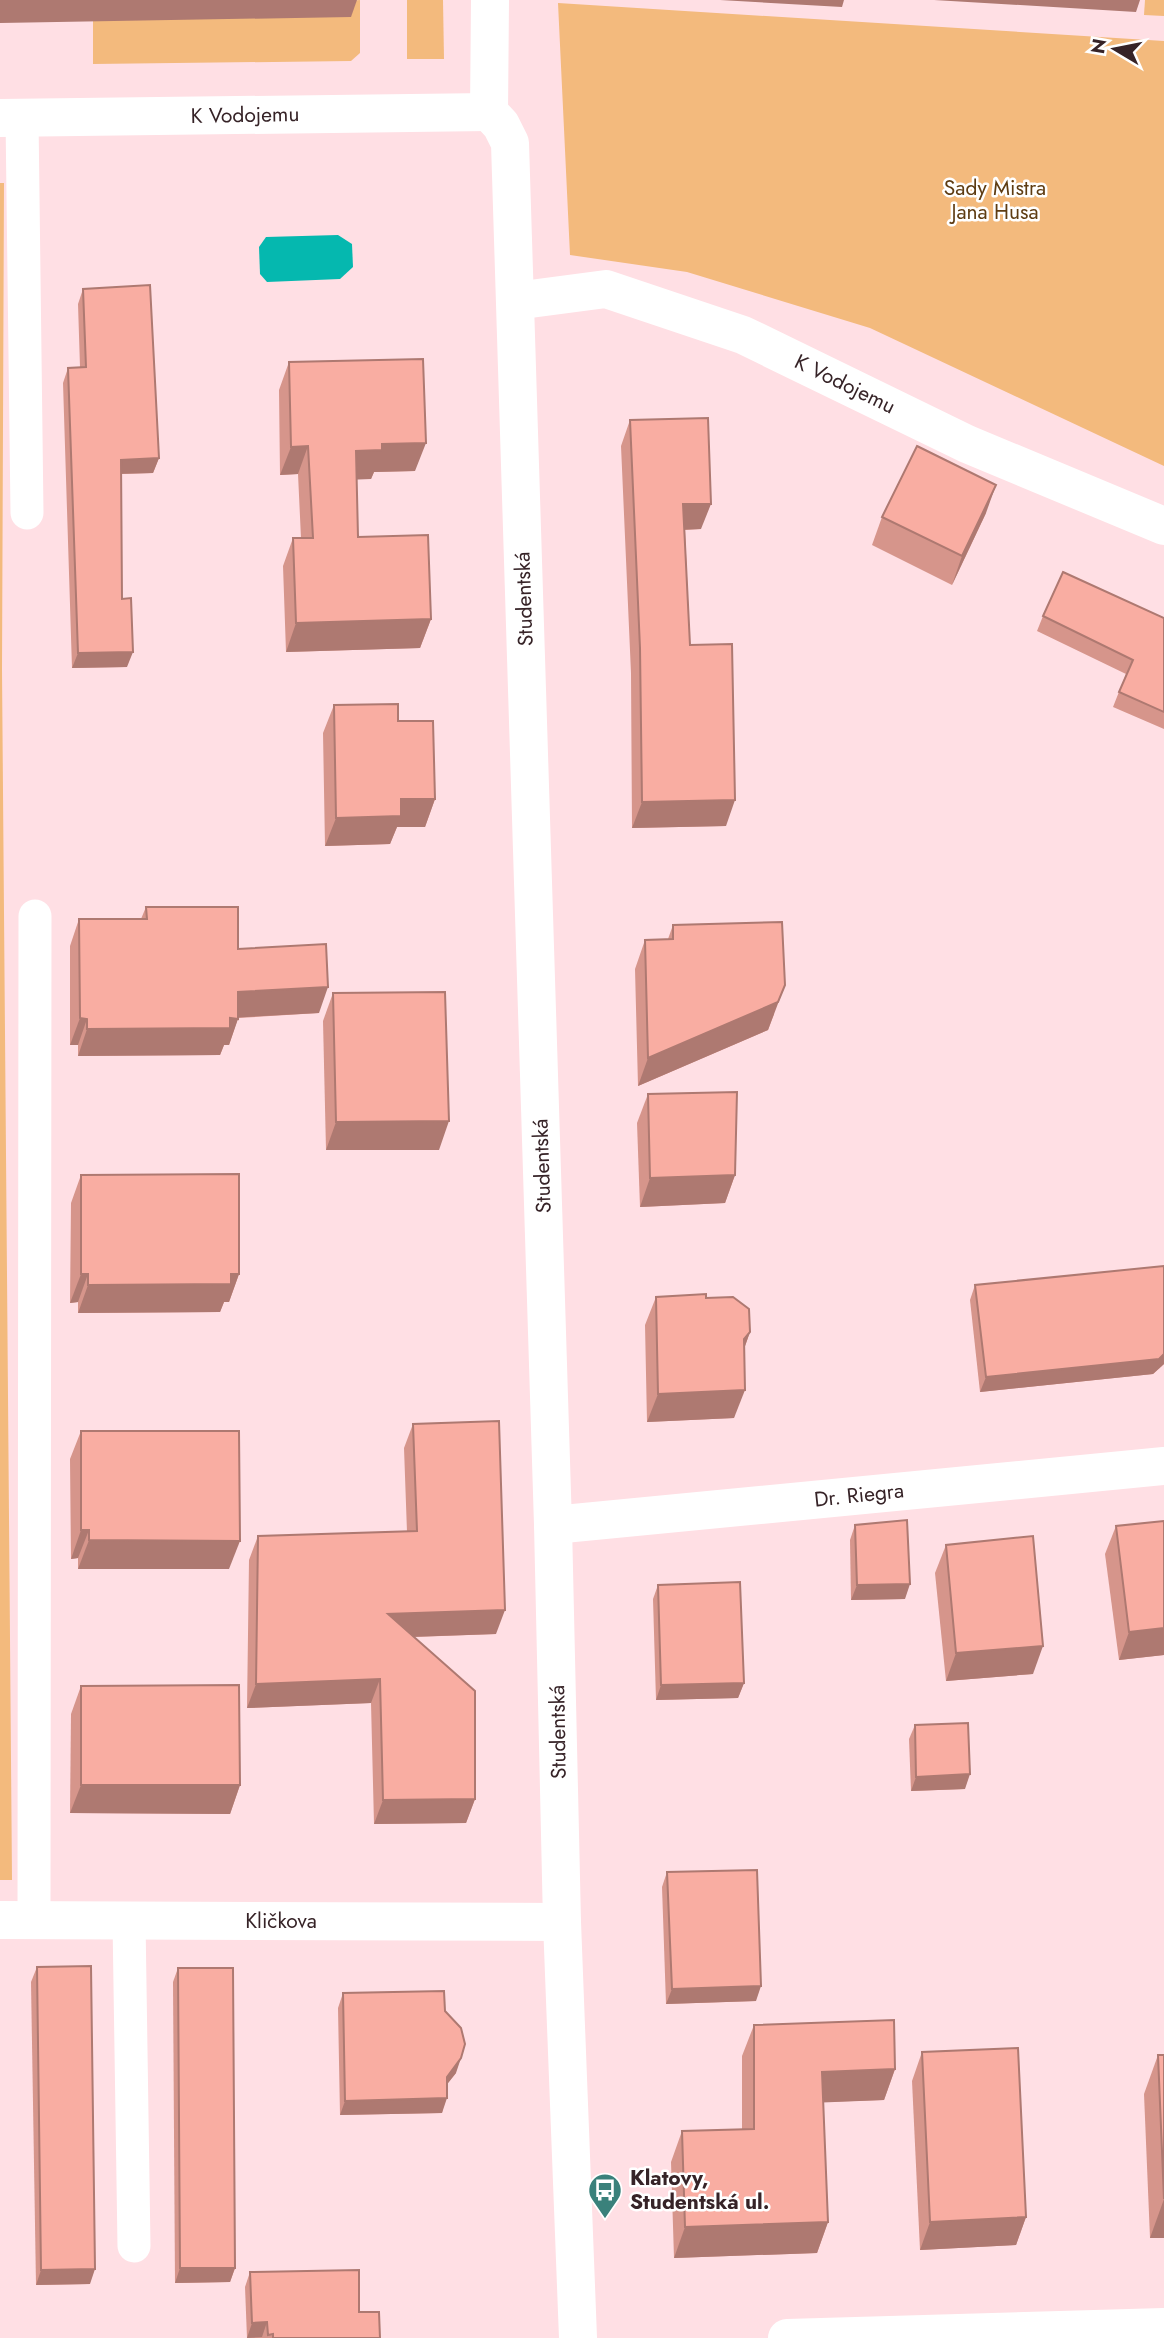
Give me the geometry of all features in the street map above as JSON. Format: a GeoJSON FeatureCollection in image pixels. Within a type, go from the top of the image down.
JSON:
{"type":"FeatureCollection","features":[{"type":"Feature","properties":{"kind":"street"},"geometry":{"type":"LineString","coordinates":[[489,112],[490,0]]}},
{"type":"Feature","properties":{"kind":"street","name":"K Vodojemu"},"geometry":{"type":"LineString","coordinates":[[11,117],[489,112]]}},
{"type":"Feature","properties":{"kind":"street","name":"Studentská"},"geometry":{"type":"LineString","coordinates":[[489,112],[501,125],[510,143],[553,1525],[562,1922],[578,2338]]}},
{"type":"Feature","properties":{"kind":"street","name":"K Vodojemu"},"geometry":{"type":"LineString","coordinates":[[515,301],[606,289],[743,335],[967,444],[1164,526]]}},
{"type":"Feature","properties":{"kind":"street","name":"Dr. Riegra"},"geometry":{"type":"LineString","coordinates":[[553,1525],[1164,1466]]}},
{"type":"Feature","properties":{"kind":"street","name":"Kličkova"},"geometry":{"type":"LineString","coordinates":[[17,1920],[562,1922]]}},
{"type":"Feature","properties":{"kind":"street"},"geometry":{"type":"LineString","coordinates":[[787,2338],[1164,2327]]}},
{"type":"Feature","properties":{"kind":"lane"},"geometry":{"type":"LineString","coordinates":[[11,117],[27,513]]}},
{"type":"Feature","properties":{"kind":"lane"},"geometry":{"type":"LineString","coordinates":[[17,1920],[35,916]]}},
{"type":"Feature","properties":{"kind":"lane"},"geometry":{"type":"LineString","coordinates":[[129,1920],[134,2246]]}},
{"type":"Feature","properties":{"kind":"green space"},"geometry":{"type":"Polygon","coordinates":[[[360,0],[360,53],[351,61],[93,64],[93,21],[360,0]]]}},
{"type":"Feature","properties":{"kind":"green space"},"geometry":{"type":"Polygon","coordinates":[[[407,0],[443,0],[444,59],[407,59],[407,0]]]}},
{"type":"Feature","properties":{"kind":"green space"},"geometry":{"type":"Polygon","coordinates":[[[1145,0],[1164,0],[1164,16],[1144,15],[1145,0]]]}},
{"type":"Feature","properties":{"kind":"green space","name":"Sady Mistra Jana Husa"},"geometry":{"type":"Polygon","coordinates":[[[558,3],[1164,41],[1164,466],[870,328],[687,272],[570,255],[558,3]]]}},
{"type":"Feature","properties":{"kind":"green space"},"geometry":{"type":"Polygon","coordinates":[[[0,183],[4,183],[2,670],[12,1880],[0,1880],[0,183]]]}},
{"type":"Feature","properties":{"kind":"water"},"geometry":{"type":"Polygon","coordinates":[[[338,235],[352,244],[353,267],[340,279],[267,282],[260,274],[259,247],[266,237],[338,235]]]}},
{"type":"Feature","properties":{"kind":"building"},"geometry":{"type":"Polygon","coordinates":[[[150,285],[159,458],[121,460],[122,599],[131,598],[133,652],[78,653],[68,368],[86,367],[83,289],[150,285]]]}},
{"type":"Feature","properties":{"kind":"building"},"geometry":{"type":"Polygon","coordinates":[[[423,359],[426,443],[382,444],[382,450],[356,451],[358,537],[428,535],[431,619],[296,623],[293,538],[313,538],[308,446],[291,447],[289,362],[423,359]]]}},
{"type":"Feature","properties":{"kind":"building"},"geometry":{"type":"Polygon","coordinates":[[[708,418],[711,504],[683,504],[690,645],[732,644],[735,800],[642,802],[640,648],[630,420],[708,418]]]}},
{"type":"Feature","properties":{"kind":"building"},"geometry":{"type":"Polygon","coordinates":[[[917,446],[996,485],[962,556],[882,517],[917,446]]]}},
{"type":"Feature","properties":{"kind":"building"},"geometry":{"type":"Polygon","coordinates":[[[1063,572],[1164,618],[1164,712],[1119,692],[1133,660],[1043,616],[1063,572]]]}},
{"type":"Feature","properties":{"kind":"building"},"geometry":{"type":"Polygon","coordinates":[[[398,704],[398,721],[433,721],[435,799],[401,799],[401,816],[336,818],[334,705],[398,704]]]}},
{"type":"Feature","properties":{"kind":"building"},"geometry":{"type":"Polygon","coordinates":[[[146,907],[238,907],[238,949],[326,944],[328,987],[238,992],[238,1019],[230,1018],[230,1028],[87,1029],[87,1019],[80,1018],[79,919],[147,919],[146,907]]]}},
{"type":"Feature","properties":{"kind":"building"},"geometry":{"type":"Polygon","coordinates":[[[782,922],[785,985],[778,1002],[648,1058],[645,940],[673,939],[673,925],[782,922]]]}},
{"type":"Feature","properties":{"kind":"building"},"geometry":{"type":"Polygon","coordinates":[[[445,992],[449,1121],[336,1122],[333,993],[445,992]]]}},
{"type":"Feature","properties":{"kind":"building"},"geometry":{"type":"Polygon","coordinates":[[[737,1092],[735,1175],[650,1178],[648,1094],[737,1092]]]}},
{"type":"Feature","properties":{"kind":"building"},"geometry":{"type":"Polygon","coordinates":[[[239,1174],[239,1274],[231,1274],[231,1284],[88,1285],[88,1274],[81,1274],[81,1175],[239,1174]]]}},
{"type":"Feature","properties":{"kind":"building"},"geometry":{"type":"Polygon","coordinates":[[[1164,1266],[1164,1354],[1159,1359],[986,1377],[975,1285],[1164,1266]]]}},
{"type":"Feature","properties":{"kind":"building"},"geometry":{"type":"Polygon","coordinates":[[[706,1294],[706,1298],[733,1297],[749,1309],[750,1332],[744,1339],[745,1390],[658,1394],[656,1297],[706,1294]]]}},
{"type":"Feature","properties":{"kind":"building"},"geometry":{"type":"Polygon","coordinates":[[[499,1421],[505,1610],[388,1614],[475,1691],[475,1799],[383,1800],[380,1679],[256,1684],[258,1536],[417,1531],[413,1424],[499,1421]]]}},
{"type":"Feature","properties":{"kind":"building"},"geometry":{"type":"Polygon","coordinates":[[[81,1431],[239,1431],[240,1541],[89,1540],[89,1530],[81,1530],[81,1431]]]}},
{"type":"Feature","properties":{"kind":"building"},"geometry":{"type":"Polygon","coordinates":[[[907,1520],[910,1584],[857,1585],[855,1525],[907,1520]]]}},
{"type":"Feature","properties":{"kind":"building"},"geometry":{"type":"Polygon","coordinates":[[[1164,1521],[1164,1628],[1129,1632],[1116,1526],[1164,1521]]]}},
{"type":"Feature","properties":{"kind":"building"},"geometry":{"type":"Polygon","coordinates":[[[1033,1536],[1043,1646],[956,1653],[946,1545],[1033,1536]]]}},
{"type":"Feature","properties":{"kind":"building"},"geometry":{"type":"Polygon","coordinates":[[[740,1582],[744,1683],[661,1685],[658,1585],[740,1582]]]}},
{"type":"Feature","properties":{"kind":"building"},"geometry":{"type":"Polygon","coordinates":[[[239,1685],[240,1785],[81,1785],[81,1686],[239,1685]]]}},
{"type":"Feature","properties":{"kind":"building"},"geometry":{"type":"Polygon","coordinates":[[[968,1723],[970,1774],[916,1777],[915,1725],[968,1723]]]}},
{"type":"Feature","properties":{"kind":"building"},"geometry":{"type":"Polygon","coordinates":[[[757,1870],[761,1986],[672,1989],[667,1872],[757,1870]]]}},
{"type":"Feature","properties":{"kind":"building"},"geometry":{"type":"Polygon","coordinates":[[[91,1966],[95,2269],[41,2270],[37,1967],[91,1966]]]}},
{"type":"Feature","properties":{"kind":"building"},"geometry":{"type":"Polygon","coordinates":[[[178,1968],[233,1968],[235,2268],[180,2268],[178,1968]]]}},
{"type":"Feature","properties":{"kind":"building"},"geometry":{"type":"Polygon","coordinates":[[[444,1991],[445,2011],[461,2028],[465,2044],[461,2058],[447,2077],[447,2098],[345,2101],[343,1993],[444,1991]]]}},
{"type":"Feature","properties":{"kind":"building"},"geometry":{"type":"Polygon","coordinates":[[[894,2020],[895,2069],[822,2072],[828,2222],[685,2227],[682,2131],[754,2129],[754,2025],[894,2020]]]}},
{"type":"Feature","properties":{"kind":"building"},"geometry":{"type":"Polygon","coordinates":[[[1018,2048],[1026,2217],[930,2222],[922,2052],[1018,2048]]]}},
{"type":"Feature","properties":{"kind":"building"},"geometry":{"type":"Polygon","coordinates":[[[1158,2055],[1164,2055],[1164,2199],[1158,2055]]]}},
{"type":"Feature","properties":{"kind":"building"},"geometry":{"type":"Polygon","coordinates":[[[359,2270],[359,2312],[379,2312],[380,2338],[273,2338],[273,2334],[268,2335],[267,2322],[252,2323],[250,2272],[359,2270]]]}},
{"type":"Feature","properties":{"kind":"place","name":"Klatovy, Studentská ul."},"geometry":{"type":"Point","coordinates":[605,2220]}}]}
